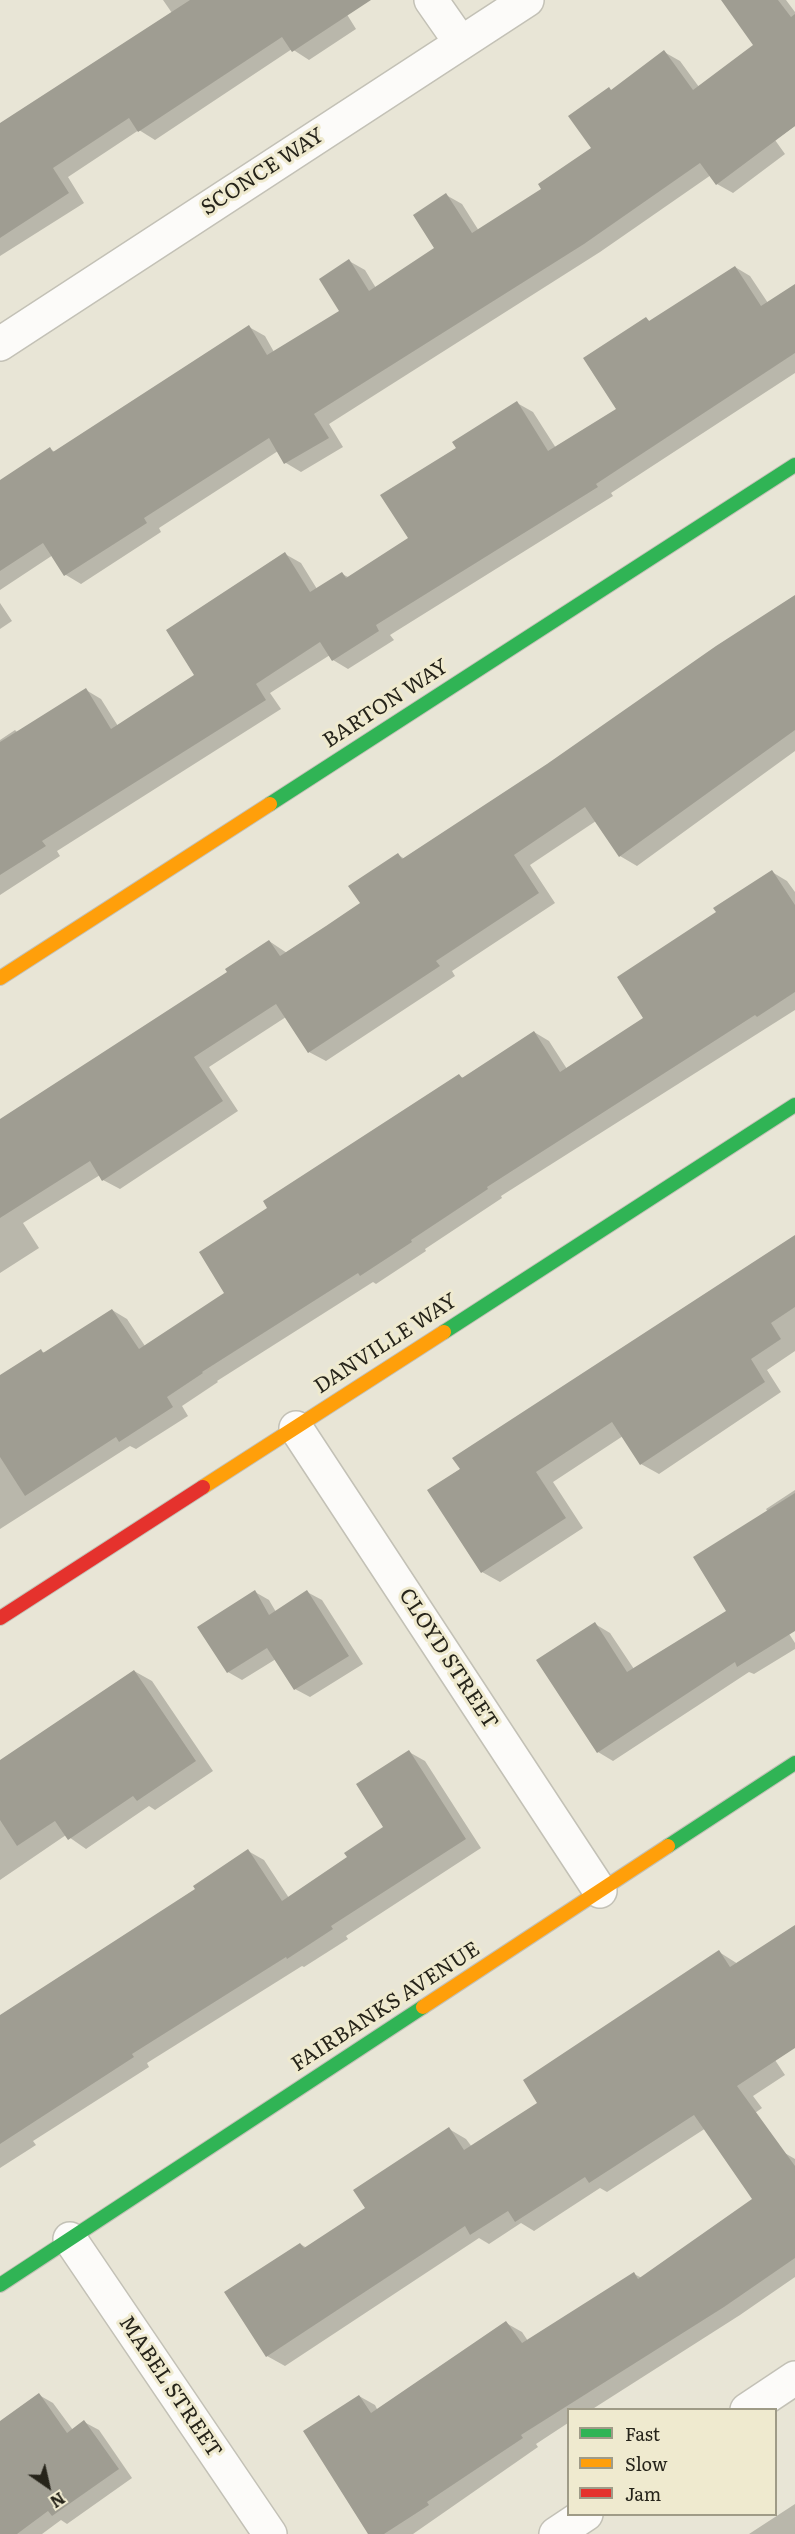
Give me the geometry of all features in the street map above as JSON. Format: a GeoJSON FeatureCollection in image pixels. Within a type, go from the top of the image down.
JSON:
{"type":"FeatureCollection","features":[{"type":"Feature","properties":{"kind":"street"},"geometry":{"type":"LineString","coordinates":[[431,0],[461,43]]}},
{"type":"Feature","properties":{"kind":"street","name":"SCONCE WAY"},"geometry":{"type":"LineString","coordinates":[[0,344],[527,0]]}},
{"type":"Feature","properties":{"kind":"street","name":"BARTON WAY"},"geometry":{"type":"LineString","coordinates":[[0,978],[795,465]]}},
{"type":"Feature","properties":{"kind":"street","name":"DANVILLE WAY"},"geometry":{"type":"LineString","coordinates":[[0,1618],[795,1105]]}},
{"type":"Feature","properties":{"kind":"street","name":"CLOYD STREET"},"geometry":{"type":"LineString","coordinates":[[296,1428],[600,1891]]}},
{"type":"Feature","properties":{"kind":"street","name":"FAIRBANKS AVENUE"},"geometry":{"type":"LineString","coordinates":[[0,2285],[795,1763]]}},
{"type":"Feature","properties":{"kind":"street","name":"MABEL STREET"},"geometry":{"type":"LineString","coordinates":[[70,2239],[270,2534]]}},
{"type":"Feature","properties":{"kind":"street"},"geometry":{"type":"LineString","coordinates":[[749,2408],[795,2378]]}},
{"type":"Feature","properties":{"kind":"street"},"geometry":{"type":"LineString","coordinates":[[556,2534],[583,2516]]}},
{"type":"Feature","properties":{"kind":"building"},"geometry":{"type":"Polygon","coordinates":[[[190,0],[371,0],[292,52],[282,37],[138,132],[129,118],[53,168],[69,193],[0,238],[0,123],[190,0]]]}},
{"type":"Feature","properties":{"kind":"building"},"geometry":{"type":"Polygon","coordinates":[[[721,0],[778,0],[791,17],[795,14],[795,126],[716,185],[700,163],[584,244],[314,414],[329,438],[284,464],[269,438],[144,518],[147,523],[64,576],[43,543],[0,571],[0,480],[50,447],[53,452],[249,325],[267,355],[339,311],[319,279],[349,259],[369,291],[434,248],[413,215],[446,193],[472,233],[541,189],[538,184],[591,148],[568,116],[609,87],[611,90],[664,50],[693,90],[753,45],[721,0]]]}},
{"type":"Feature","properties":{"kind":"building"},"geometry":{"type":"Polygon","coordinates":[[[735,266],[761,306],[795,284],[795,353],[596,484],[598,487],[376,625],[379,631],[332,661],[320,642],[256,684],[266,700],[42,841],[46,846],[0,875],[0,742],[86,688],[111,729],[194,675],[166,630],[285,552],[310,592],[342,572],[346,578],[408,538],[380,495],[456,448],[452,442],[517,401],[548,451],[616,409],[583,358],[646,317],[649,321],[735,266]]]}},
{"type":"Feature","properties":{"kind":"building"},"geometry":{"type":"Polygon","coordinates":[[[795,595],[795,730],[619,857],[585,807],[514,855],[539,893],[436,961],[440,966],[308,1053],[276,1004],[194,1057],[223,1101],[102,1181],[90,1161],[0,1218],[0,1119],[227,972],[225,969],[269,940],[280,956],[326,926],[360,903],[348,886],[398,853],[402,859],[547,764],[716,646],[795,595]]]}},
{"type":"Feature","properties":{"kind":"building"},"geometry":{"type":"Polygon","coordinates":[[[772,870],[795,905],[795,992],[757,1017],[755,1015],[487,1187],[488,1189],[360,1276],[358,1273],[202,1372],[167,1397],[173,1407],[119,1442],[116,1437],[25,1496],[0,1457],[0,1375],[41,1349],[43,1353],[112,1309],[139,1349],[224,1293],[199,1252],[267,1208],[263,1201],[459,1074],[462,1078],[534,1031],[560,1072],[643,1018],[617,977],[716,912],[713,908],[772,870]]]}},
{"type":"Feature","properties":{"kind":"building"},"geometry":{"type":"Polygon","coordinates":[[[795,1235],[795,1307],[771,1323],[781,1339],[751,1359],[765,1382],[640,1465],[612,1422],[536,1472],[566,1518],[481,1573],[427,1490],[460,1469],[452,1458],[795,1235]]]}},
{"type":"Feature","properties":{"kind":"building"},"geometry":{"type":"Polygon","coordinates":[[[795,1493],[795,1631],[737,1667],[735,1662],[597,1753],[536,1660],[595,1622],[627,1672],[726,1611],[693,1557],[795,1493]]]}},
{"type":"Feature","properties":{"kind":"building"},"geometry":{"type":"Polygon","coordinates":[[[255,1590],[269,1615],[307,1590],[349,1656],[294,1690],[267,1648],[227,1673],[197,1627],[255,1590]]]}},
{"type":"Feature","properties":{"kind":"building"},"geometry":{"type":"Polygon","coordinates":[[[134,1670],[196,1761],[137,1801],[133,1796],[68,1840],[55,1821],[17,1846],[0,1820],[0,1760],[134,1670]]]}},
{"type":"Feature","properties":{"kind":"building"},"geometry":{"type":"Polygon","coordinates":[[[409,1750],[466,1839],[331,1926],[333,1929],[287,1959],[286,1957],[132,2054],[134,2057],[0,2144],[0,2015],[195,1889],[193,1886],[248,1849],[282,1901],[347,1857],[344,1853],[383,1827],[356,1784],[409,1750]]]}},
{"type":"Feature","properties":{"kind":"building"},"geometry":{"type":"Polygon","coordinates":[[[795,1925],[795,2048],[737,2086],[795,2166],[795,2258],[724,2307],[521,2435],[523,2438],[427,2502],[429,2505],[384,2534],[368,2534],[303,2431],[359,2395],[371,2413],[506,2321],[522,2343],[634,2272],[638,2279],[752,2199],[694,2115],[589,2183],[585,2177],[515,2222],[508,2211],[470,2235],[465,2226],[266,2357],[224,2292],[300,2243],[304,2248],[365,2208],[353,2190],[449,2127],[464,2150],[537,2103],[523,2080],[719,1950],[730,1967],[795,1925]]]}},
{"type":"Feature","properties":{"kind":"building"},"geometry":{"type":"Polygon","coordinates":[[[39,2393],[67,2433],[84,2420],[119,2469],[52,2516],[48,2511],[17,2534],[0,2534],[0,2421],[39,2393]]]}},
{"type":"Feature","properties":{"kind":"traffic: fast"},"geometry":{"type":"LineString","coordinates":[[270,804],[795,465]]}},
{"type":"Feature","properties":{"kind":"traffic: fast"},"geometry":{"type":"LineString","coordinates":[[444,1332],[795,1105]]}},
{"type":"Feature","properties":{"kind":"traffic: fast"},"geometry":{"type":"LineString","coordinates":[[668,1846],[795,1763]]}},
{"type":"Feature","properties":{"kind":"traffic: fast"},"geometry":{"type":"LineString","coordinates":[[0,2285],[423,2007]]}},
{"type":"Feature","properties":{"kind":"traffic: slow"},"geometry":{"type":"LineString","coordinates":[[0,978],[270,804]]}},
{"type":"Feature","properties":{"kind":"traffic: slow"},"geometry":{"type":"LineString","coordinates":[[203,1487],[444,1332]]}},
{"type":"Feature","properties":{"kind":"traffic: slow"},"geometry":{"type":"LineString","coordinates":[[423,2007],[668,1846]]}},
{"type":"Feature","properties":{"kind":"traffic: jam"},"geometry":{"type":"LineString","coordinates":[[0,1618],[203,1487]]}}]}
